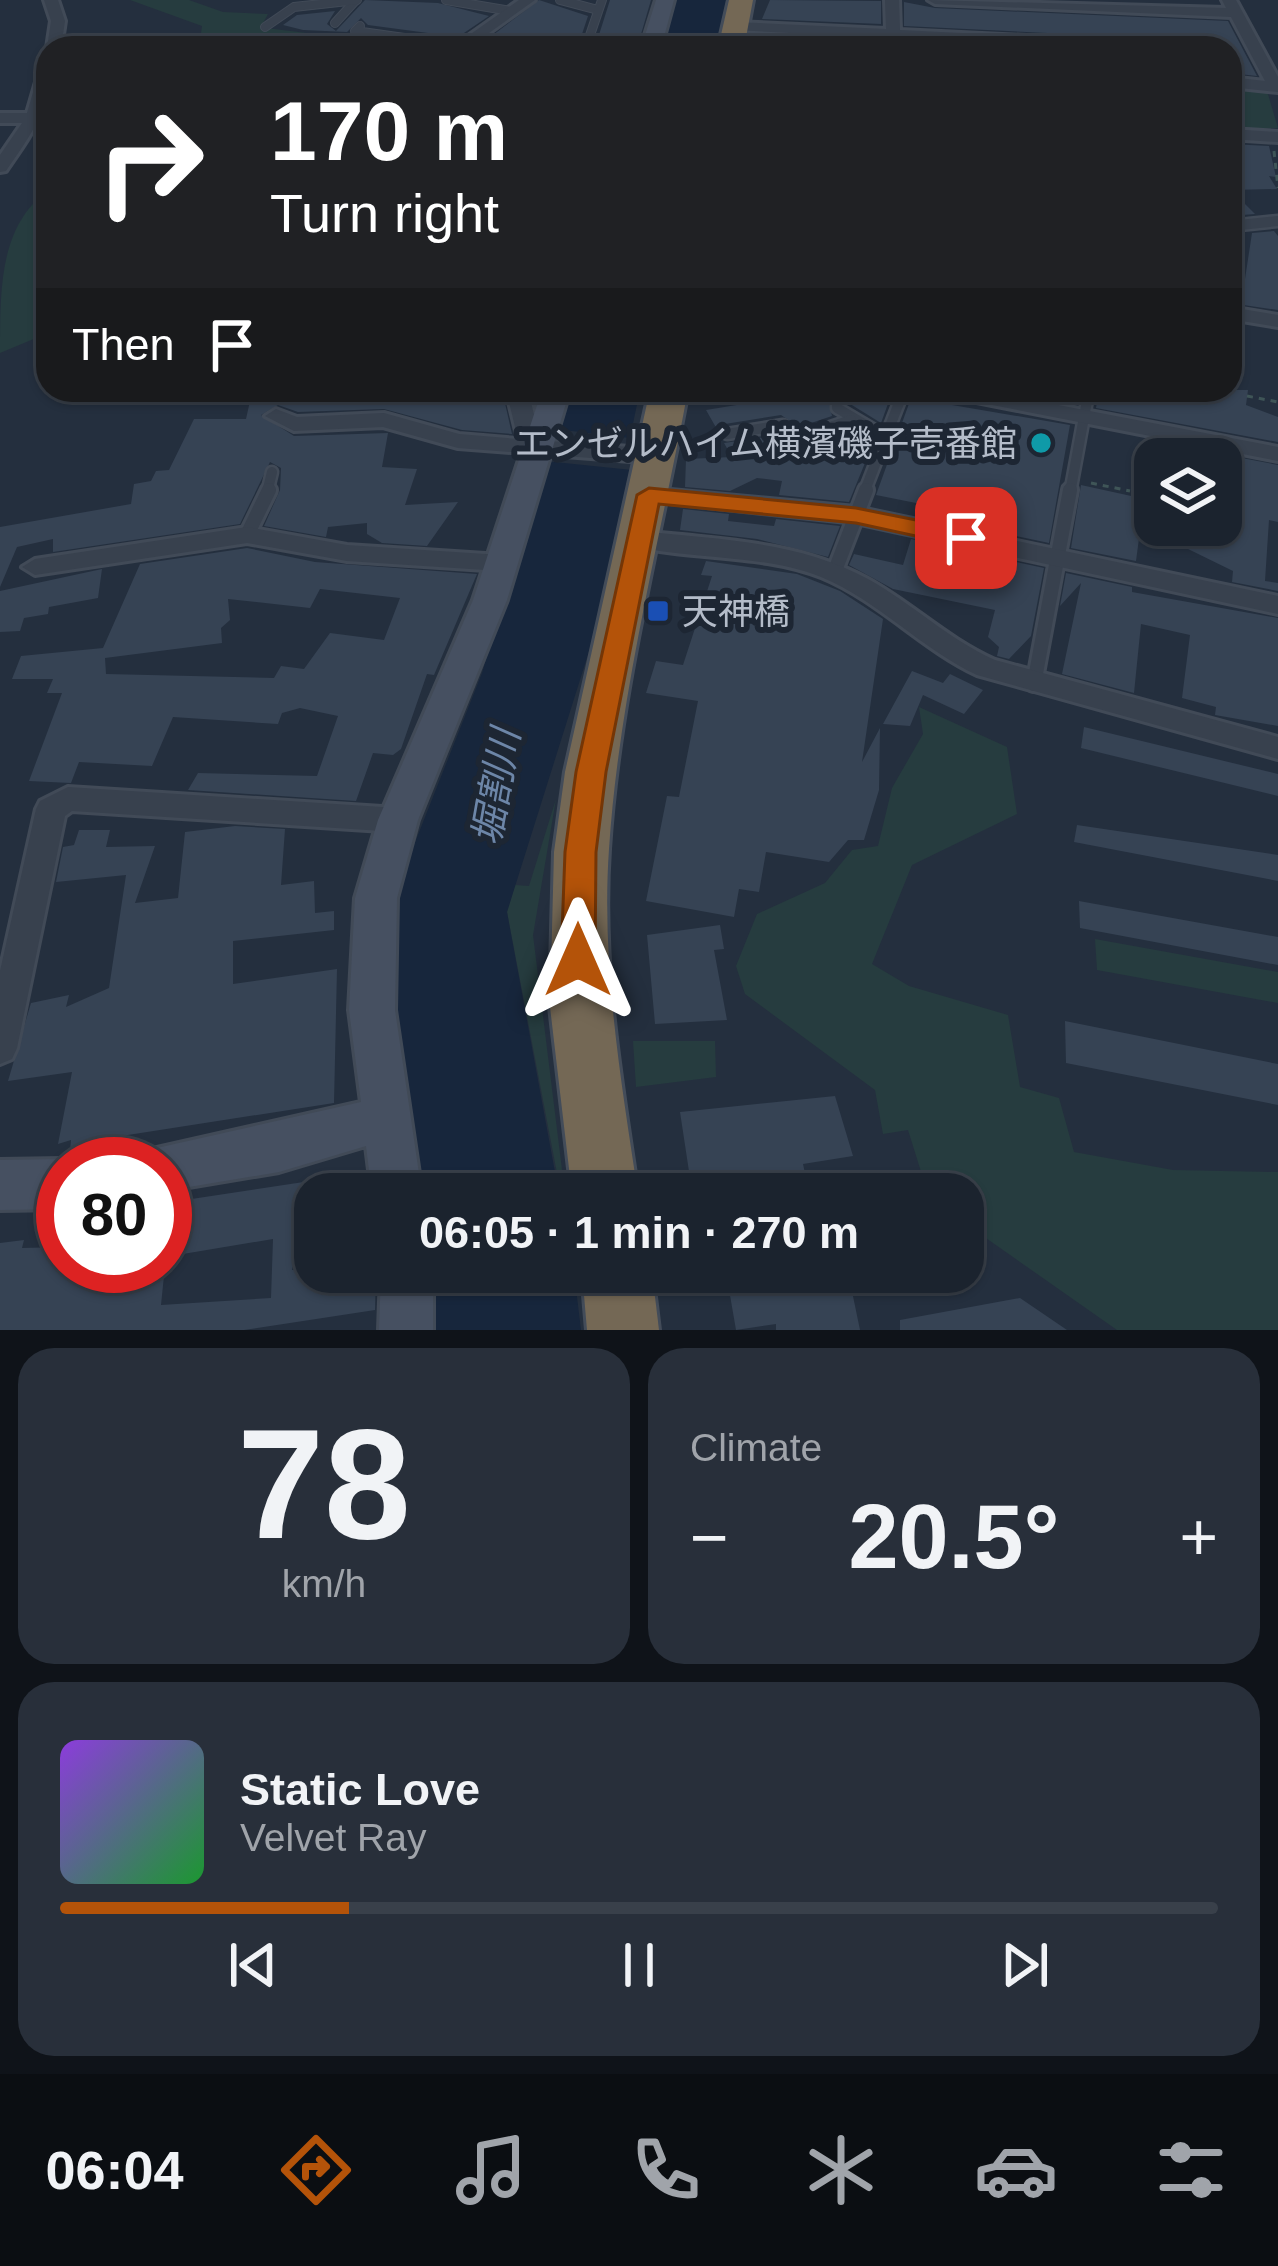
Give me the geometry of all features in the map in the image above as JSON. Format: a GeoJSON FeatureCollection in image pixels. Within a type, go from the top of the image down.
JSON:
{"type":"FeatureCollection","features":[{"type":"Feature","properties":{"kind":"highway"},"geometry":{"type":"LineString","coordinates":[[602,1173],[580,1007],[577,913],[591,772],[645,486],[666,402]]}},
{"type":"Feature","properties":{"kind":"highway"},"geometry":{"type":"LineString","coordinates":[[619,1293],[623,1330]]}},
{"type":"Feature","properties":{"kind":"street"},"geometry":{"type":"LineString","coordinates":[[50,0],[58,21],[56,36]]}},
{"type":"Feature","properties":{"kind":"street"},"geometry":{"type":"LineString","coordinates":[[476,36],[528,0]]}},
{"type":"Feature","properties":{"kind":"street"},"geometry":{"type":"LineString","coordinates":[[654,36],[665,0]]}},
{"type":"Feature","properties":{"kind":"street"},"geometry":{"type":"LineString","coordinates":[[892,0],[894,36]]}},
{"type":"Feature","properties":{"kind":"street"},"geometry":{"type":"LineString","coordinates":[[935,0],[1232,7],[1276,86]]}},
{"type":"Feature","properties":{"kind":"street"},"geometry":{"type":"LineString","coordinates":[[1000,2],[1008,36]]}},
{"type":"Feature","properties":{"kind":"street"},"geometry":{"type":"LineString","coordinates":[[1114,4],[1125,36]]}},
{"type":"Feature","properties":{"kind":"street"},"geometry":{"type":"LineString","coordinates":[[736,25],[845,36]]}},
{"type":"Feature","properties":{"kind":"street"},"geometry":{"type":"LineString","coordinates":[[1242,50],[1256,51]]}},
{"type":"Feature","properties":{"kind":"street"},"geometry":{"type":"LineString","coordinates":[[1242,83],[1276,86]]}},
{"type":"Feature","properties":{"kind":"street"},"geometry":{"type":"LineString","coordinates":[[0,167],[36,111]]}},
{"type":"Feature","properties":{"kind":"street"},"geometry":{"type":"LineString","coordinates":[[0,118],[34,118]]}},
{"type":"Feature","properties":{"kind":"street"},"geometry":{"type":"LineString","coordinates":[[1242,137],[1276,144]]}},
{"type":"Feature","properties":{"kind":"street"},"geometry":{"type":"LineString","coordinates":[[1242,315],[1278,321]]}},
{"type":"Feature","properties":{"kind":"street"},"geometry":{"type":"LineString","coordinates":[[520,402],[529,438],[645,486],[785,557],[835,573],[886,603],[941,648],[1034,684],[1278,748]]}},
{"type":"Feature","properties":{"kind":"street"},"geometry":{"type":"LineString","coordinates":[[394,1173],[372,1010],[373,929],[398,820],[501,563],[544,446],[553,402]]}},
{"type":"Feature","properties":{"kind":"street"},"geometry":{"type":"LineString","coordinates":[[1007,402],[1278,454]]}},
{"type":"Feature","properties":{"kind":"street"},"geometry":{"type":"LineString","coordinates":[[276,416],[294,424],[384,420],[458,441],[544,446]]}},
{"type":"Feature","properties":{"kind":"street"},"geometry":{"type":"LineString","coordinates":[[645,486],[856,515],[1278,605]]}},
{"type":"Feature","properties":{"kind":"street"},"geometry":{"type":"LineString","coordinates":[[34,567],[247,535],[347,554],[501,563]]}},
{"type":"Feature","properties":{"kind":"street"},"geometry":{"type":"LineString","coordinates":[[0,1048],[14,927],[51,809],[68,799],[398,820]]}},
{"type":"Feature","properties":{"kind":"street"},"geometry":{"type":"LineString","coordinates":[[192,1163],[280,1148],[385,1118]]}},
{"type":"Feature","properties":{"kind":"street"},"geometry":{"type":"LineString","coordinates":[[0,1185],[36,1184]]}},
{"type":"Feature","properties":{"kind":"street"},"geometry":{"type":"LineString","coordinates":[[406,1330],[407,1293]]}},
{"type":"Feature","properties":{"kind":"lane"},"geometry":{"type":"LineString","coordinates":[[335,23],[357,0]]}},
{"type":"Feature","properties":{"kind":"lane"},"geometry":{"type":"LineString","coordinates":[[265,27],[272,15],[287,9],[357,0]]}},
{"type":"Feature","properties":{"kind":"lane"},"geometry":{"type":"LineString","coordinates":[[446,0],[511,11]]}},
{"type":"Feature","properties":{"kind":"lane"},"geometry":{"type":"LineString","coordinates":[[560,0],[598,10]]}},
{"type":"Feature","properties":{"kind":"lane"},"geometry":{"type":"LineString","coordinates":[[590,36],[602,0]]}},
{"type":"Feature","properties":{"kind":"lane"},"geometry":{"type":"LineString","coordinates":[[360,26],[356,31],[389,36]]}},
{"type":"Feature","properties":{"kind":"lane"},"geometry":{"type":"LineString","coordinates":[[1242,225],[1278,221]]}},
{"type":"Feature","properties":{"kind":"lane"},"geometry":{"type":"LineString","coordinates":[[837,402],[837,408],[851,420],[886,437]]}},
{"type":"Feature","properties":{"kind":"lane"},"geometry":{"type":"LineString","coordinates":[[835,573],[899,402]]}},
{"type":"Feature","properties":{"kind":"lane"},"geometry":{"type":"LineString","coordinates":[[1034,684],[1087,402]]}},
{"type":"Feature","properties":{"kind":"lane"},"geometry":{"type":"LineString","coordinates":[[727,434],[784,425],[797,438],[851,420]]}},
{"type":"Feature","properties":{"kind":"lane"},"geometry":{"type":"LineString","coordinates":[[247,535],[274,480],[272,472]]}},
{"type":"Feature","properties":{"kind":"path"},"geometry":{"type":"LineString","coordinates":[[1276,144],[1278,188]]}},
{"type":"Feature","properties":{"kind":"path"},"geometry":{"type":"LineString","coordinates":[[1247,396],[1278,402]]}},
{"type":"Feature","properties":{"kind":"path"},"geometry":{"type":"LineString","coordinates":[[1079,481],[1130,491]]}},
{"type":"Feature","properties":{"kind":"green space"},"geometry":{"type":"Polygon","coordinates":[[[130,0],[189,0],[223,12],[268,14],[262,25],[266,28],[331,36],[201,36],[202,26],[130,0]]]}},
{"type":"Feature","properties":{"kind":"green space"},"geometry":{"type":"Polygon","coordinates":[[[1242,87],[1267,91],[1278,128],[1242,129],[1242,87]]]}},
{"type":"Feature","properties":{"kind":"green space"},"geometry":{"type":"Polygon","coordinates":[[[36,201],[36,338],[0,353],[6,260],[20,221],[36,201]]]}},
{"type":"Feature","properties":{"kind":"green space"},"geometry":{"type":"Polygon","coordinates":[[[919,707],[1007,747],[1017,814],[912,865],[872,964],[909,986],[1008,1015],[1020,1087],[1059,1098],[1074,1152],[1173,1170],[1278,1172],[1278,1330],[1117,1330],[984,1237],[984,1173],[921,1173],[908,1130],[883,1134],[875,1090],[745,994],[736,966],[757,914],[825,883],[852,850],[878,846],[892,788],[923,734],[919,707]]]}},
{"type":"Feature","properties":{"kind":"green space"},"geometry":{"type":"Polygon","coordinates":[[[556,799],[533,935],[562,1173],[557,1173],[507,912],[515,885],[529,886],[556,799]]]}},
{"type":"Feature","properties":{"kind":"green space"},"geometry":{"type":"Polygon","coordinates":[[[1095,939],[1278,972],[1278,1003],[1097,970],[1095,939]]]}},
{"type":"Feature","properties":{"kind":"green space"},"geometry":{"type":"Polygon","coordinates":[[[633,1041],[715,1041],[716,1077],[636,1087],[633,1041]]]}},
{"type":"Feature","properties":{"kind":"water"},"geometry":{"type":"Polygon","coordinates":[[[674,0],[726,0],[719,36],[665,36],[674,0]]]}},
{"type":"Feature","properties":{"kind":"water","name":"堀割川"},"geometry":{"type":"Polygon","coordinates":[[[562,402],[645,402],[596,629],[507,912],[555,1173],[417,1173],[392,980],[391,903],[482,673],[562,402]]]}},
{"type":"Feature","properties":{"kind":"water"},"geometry":{"type":"Polygon","coordinates":[[[433,1293],[577,1293],[581,1330],[434,1330],[433,1293]]]}},
{"type":"Feature","properties":{"kind":"pier"},"geometry":{"type":"Polygon","coordinates":[[[638,402],[646,402],[632,470],[545,461],[555,429],[630,438],[638,402]]]}},
{"type":"Feature","properties":{"kind":"building"},"geometry":{"type":"Polygon","coordinates":[[[365,0],[438,3],[489,16],[459,36],[368,25],[361,18],[347,32],[303,30],[283,25],[297,15],[335,11],[327,24],[336,31],[365,0]]]}},
{"type":"Feature","properties":{"kind":"building"},"geometry":{"type":"Polygon","coordinates":[[[539,0],[588,16],[581,36],[492,36],[539,0]]]}},
{"type":"Feature","properties":{"kind":"building"},"geometry":{"type":"Polygon","coordinates":[[[610,0],[651,0],[640,36],[599,36],[610,0]]]}},
{"type":"Feature","properties":{"kind":"building"},"geometry":{"type":"Polygon","coordinates":[[[770,0],[881,1],[881,24],[762,19],[770,0]]]}},
{"type":"Feature","properties":{"kind":"building"},"geometry":{"type":"Polygon","coordinates":[[[904,2],[935,8],[1228,21],[1236,36],[1110,36],[904,26],[904,2]]]}},
{"type":"Feature","properties":{"kind":"building"},"geometry":{"type":"Polygon","coordinates":[[[1242,48],[1257,76],[1242,74],[1242,48]]]}},
{"type":"Feature","properties":{"kind":"building"},"geometry":{"type":"Polygon","coordinates":[[[1242,145],[1269,146],[1276,177],[1269,176],[1277,189],[1242,190],[1242,145]]]}},
{"type":"Feature","properties":{"kind":"building"},"geometry":{"type":"Polygon","coordinates":[[[1242,201],[1255,214],[1242,215],[1242,201]]]}},
{"type":"Feature","properties":{"kind":"building"},"geometry":{"type":"Polygon","coordinates":[[[1274,231],[1278,236],[1278,310],[1242,305],[1252,233],[1274,231]]]}},
{"type":"Feature","properties":{"kind":"building"},"geometry":{"type":"Polygon","coordinates":[[[1242,390],[1248,390],[1246,405],[1278,417],[1278,442],[1096,408],[1097,402],[1242,402],[1242,390]]]}},
{"type":"Feature","properties":{"kind":"building"},"geometry":{"type":"Polygon","coordinates":[[[250,402],[505,402],[512,434],[462,430],[384,409],[298,412],[278,405],[261,415],[294,436],[388,433],[382,467],[417,469],[405,505],[458,502],[427,546],[382,543],[367,534],[367,523],[328,527],[326,537],[264,526],[280,490],[281,468],[270,462],[240,524],[53,552],[53,539],[17,547],[0,587],[0,527],[131,504],[134,484],[151,481],[156,471],[169,470],[194,419],[246,419],[250,402]]]}},
{"type":"Feature","properties":{"kind":"building"},"geometry":{"type":"Polygon","coordinates":[[[755,402],[829,402],[832,416],[799,427],[781,415],[725,424],[718,431],[706,410],[755,402]]]}},
{"type":"Feature","properties":{"kind":"building"},"geometry":{"type":"Polygon","coordinates":[[[847,402],[889,402],[881,423],[847,402]]]}},
{"type":"Feature","properties":{"kind":"building"},"geometry":{"type":"Polygon","coordinates":[[[910,402],[1070,425],[1049,543],[918,515],[921,504],[876,495],[910,402]]]}},
{"type":"Feature","properties":{"kind":"building"},"geometry":{"type":"Polygon","coordinates":[[[854,429],[874,441],[849,502],[779,495],[782,481],[757,478],[730,491],[685,487],[686,459],[732,457],[724,443],[780,435],[799,447],[854,429]]]}},
{"type":"Feature","properties":{"kind":"building"},"geometry":{"type":"Polygon","coordinates":[[[1242,458],[1278,465],[1278,522],[1269,520],[1265,581],[1278,583],[1278,591],[1232,582],[1233,571],[1186,548],[1242,546],[1242,458]]]}},
{"type":"Feature","properties":{"kind":"building"},"geometry":{"type":"Polygon","coordinates":[[[1081,485],[1134,497],[1136,561],[1071,548],[1081,485]]]}},
{"type":"Feature","properties":{"kind":"building"},"geometry":{"type":"Polygon","coordinates":[[[683,509],[729,514],[728,521],[764,525],[774,526],[776,519],[840,526],[828,557],[757,539],[680,530],[683,509]]]}},
{"type":"Feature","properties":{"kind":"building"},"geometry":{"type":"Polygon","coordinates":[[[911,539],[1044,568],[1031,636],[1009,659],[997,656],[999,647],[988,637],[995,610],[893,589],[849,565],[854,554],[903,565],[911,539]]]}},
{"type":"Feature","properties":{"kind":"building"},"geometry":{"type":"Polygon","coordinates":[[[247,548],[315,562],[477,574],[434,675],[427,674],[401,749],[393,755],[373,753],[356,801],[188,790],[198,773],[317,776],[338,716],[300,708],[282,713],[278,724],[173,717],[152,766],[79,762],[71,783],[29,781],[62,693],[47,693],[53,679],[12,679],[21,656],[103,648],[140,564],[247,548]],[[320,589],[310,608],[228,599],[230,620],[221,628],[222,643],[105,658],[106,674],[274,678],[281,666],[304,669],[330,633],[384,640],[400,598],[320,589]]]}},
{"type":"Feature","properties":{"kind":"building"},"geometry":{"type":"Polygon","coordinates":[[[706,561],[797,574],[840,591],[883,619],[862,762],[880,728],[879,790],[864,840],[848,840],[829,862],[766,852],[759,892],[739,889],[734,917],[646,901],[667,796],[679,797],[698,701],[646,693],[656,661],[683,665],[712,576],[701,575],[706,561]]]}},
{"type":"Feature","properties":{"kind":"building"},"geometry":{"type":"Polygon","coordinates":[[[102,569],[98,598],[49,607],[48,614],[24,618],[20,631],[0,632],[0,591],[102,569]]]}},
{"type":"Feature","properties":{"kind":"building"},"geometry":{"type":"Polygon","coordinates":[[[1066,573],[1132,587],[1132,592],[1278,618],[1278,726],[1215,715],[1216,707],[1182,698],[1190,635],[1141,624],[1134,693],[1062,674],[1081,583],[1060,606],[1066,573]]]}},
{"type":"Feature","properties":{"kind":"building"},"geometry":{"type":"Polygon","coordinates":[[[912,671],[943,683],[950,674],[983,690],[964,714],[923,695],[910,726],[883,724],[912,671]]]}},
{"type":"Feature","properties":{"kind":"building"},"geometry":{"type":"Polygon","coordinates":[[[1084,727],[1278,774],[1278,796],[1081,748],[1084,727]]]}},
{"type":"Feature","properties":{"kind":"building"},"geometry":{"type":"Polygon","coordinates":[[[1077,825],[1278,855],[1278,881],[1074,842],[1077,825]]]}},
{"type":"Feature","properties":{"kind":"building"},"geometry":{"type":"Polygon","coordinates":[[[235,826],[285,829],[281,885],[314,881],[315,913],[334,911],[334,930],[233,941],[233,984],[337,969],[334,1103],[115,1137],[59,1137],[72,1072],[8,1081],[31,1003],[69,995],[66,1007],[109,988],[126,875],[56,882],[63,847],[74,845],[79,830],[110,830],[106,847],[155,846],[135,903],[178,898],[185,832],[235,826]]]}},
{"type":"Feature","properties":{"kind":"building"},"geometry":{"type":"Polygon","coordinates":[[[1079,901],[1278,937],[1278,965],[1080,928],[1079,901]]]}},
{"type":"Feature","properties":{"kind":"building"},"geometry":{"type":"Polygon","coordinates":[[[720,925],[724,949],[714,950],[727,1020],[655,1024],[647,935],[720,925]]]}},
{"type":"Feature","properties":{"kind":"building"},"geometry":{"type":"Polygon","coordinates":[[[1065,1021],[1278,1064],[1278,1105],[1066,1063],[1065,1021]]]}},
{"type":"Feature","properties":{"kind":"building"},"geometry":{"type":"Polygon","coordinates":[[[835,1096],[853,1156],[803,1164],[805,1173],[689,1173],[680,1112],[835,1096]]]}},
{"type":"Feature","properties":{"kind":"building"},"geometry":{"type":"Polygon","coordinates":[[[294,1183],[294,1293],[375,1293],[375,1310],[244,1330],[0,1330],[0,1243],[24,1240],[22,1248],[36,1248],[36,1293],[162,1293],[161,1305],[271,1298],[273,1239],[192,1252],[192,1199],[294,1183]]]}},
{"type":"Feature","properties":{"kind":"building"},"geometry":{"type":"Polygon","coordinates":[[[730,1293],[852,1293],[860,1330],[776,1330],[776,1324],[736,1330],[730,1293]]]}},
{"type":"Feature","properties":{"kind":"building"},"geometry":{"type":"Polygon","coordinates":[[[1020,1298],[1067,1330],[900,1330],[900,1320],[1020,1298]]]}},
{"type":"Feature","properties":{"kind":"place","name":"エンゼルハイム横濱磯子壱番館"},"geometry":{"type":"Point","coordinates":[1041,443]}},
{"type":"Feature","properties":{"kind":"place","name":"天神橋"},"geometry":{"type":"Point","coordinates":[658,611]}},
{"type":"Feature","properties":{"kind":"route"},"geometry":{"type":"LineString","coordinates":[[578,960],[580,852],[591,772],[649,495],[856,515],[966,538]]}}]}
